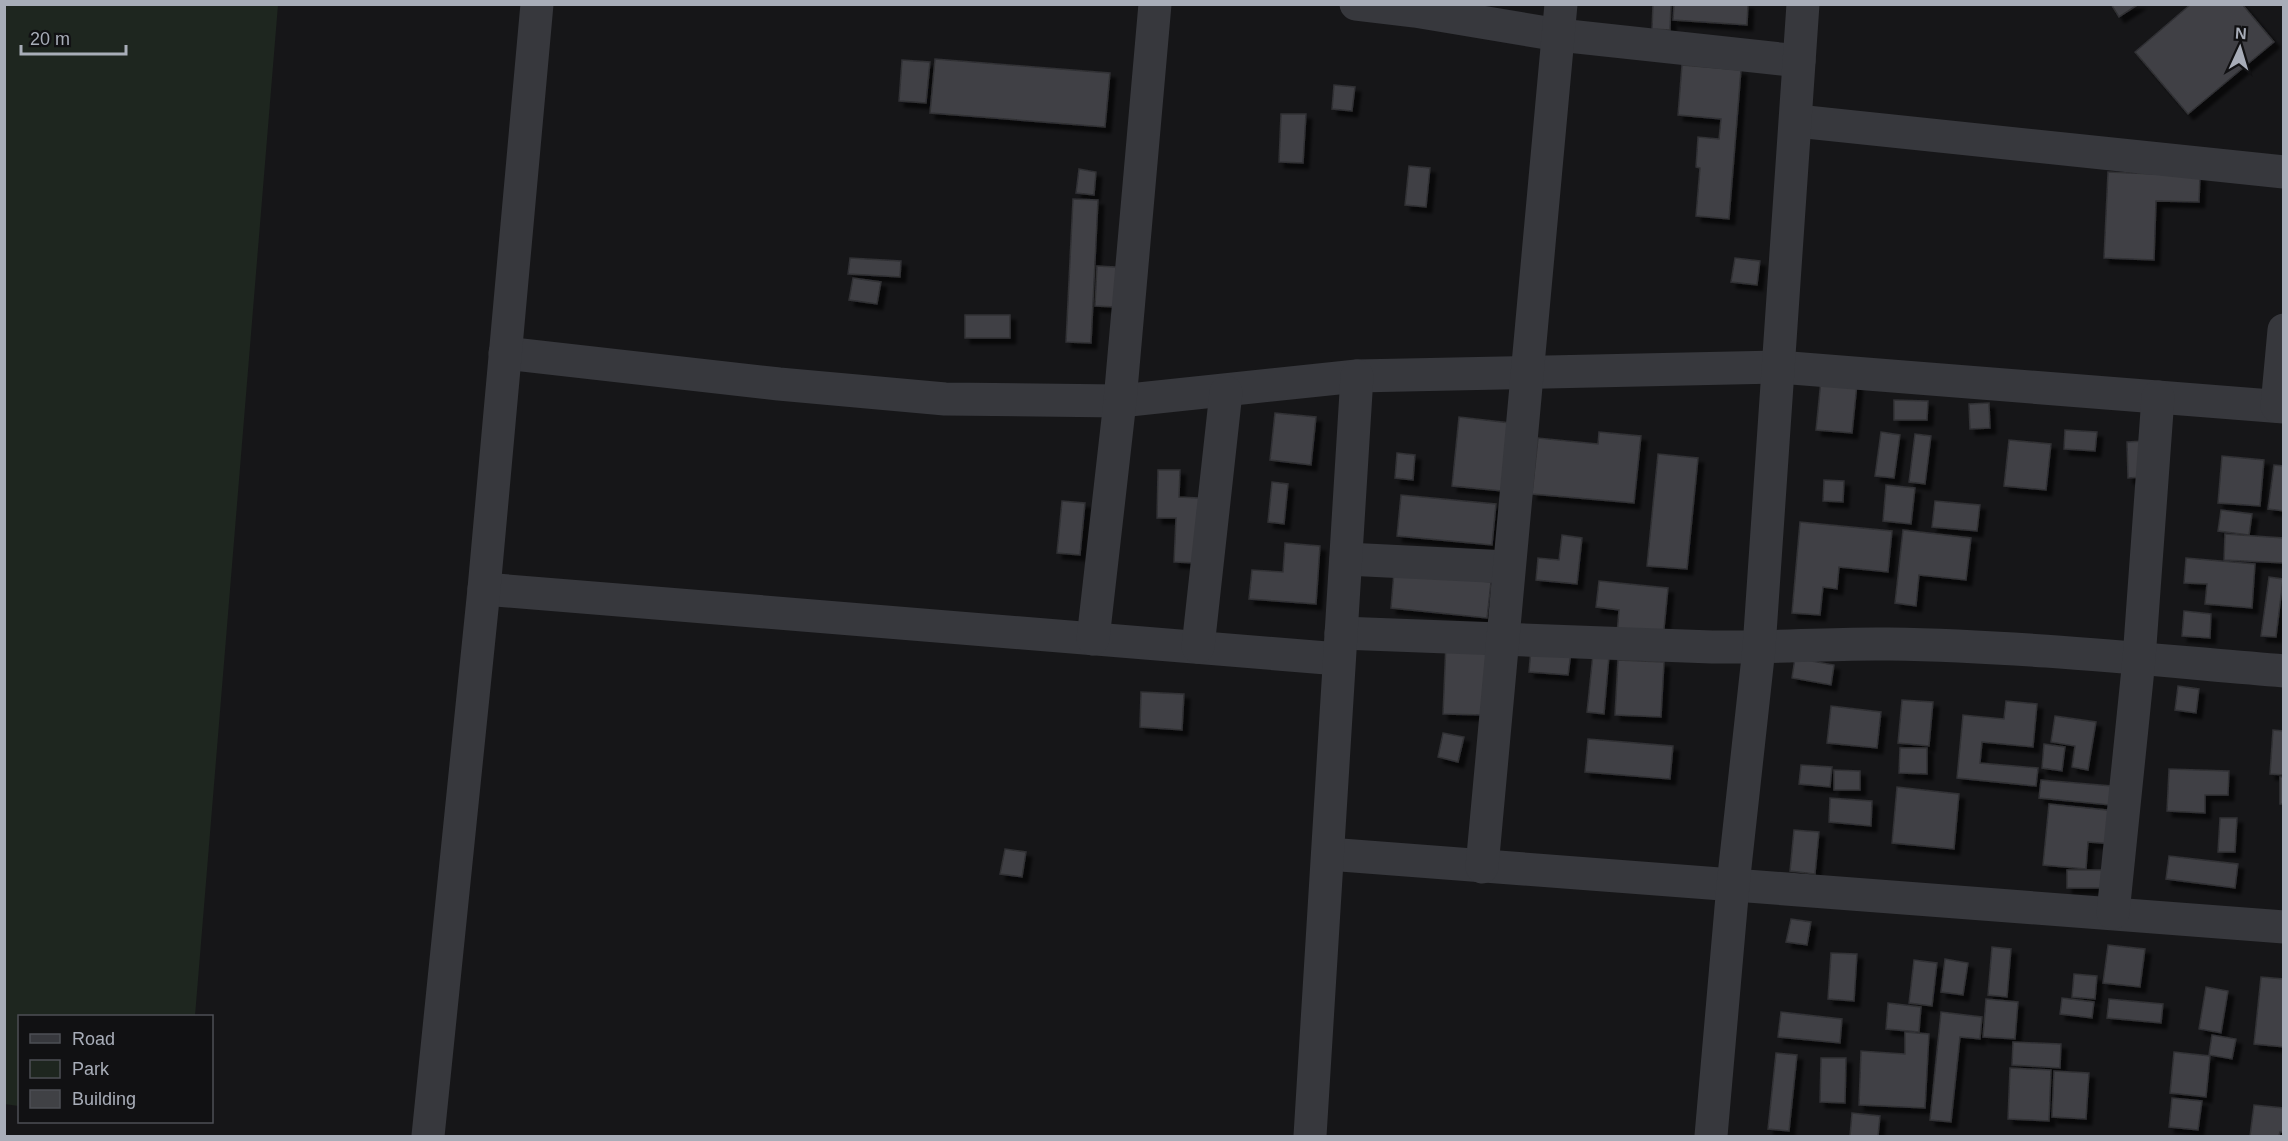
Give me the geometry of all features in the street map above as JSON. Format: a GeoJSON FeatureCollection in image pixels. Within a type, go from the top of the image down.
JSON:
{"type":"FeatureCollection","features":[{"type":"Feature","properties":{"kind":"street"},"geometry":{"type":"LineString","coordinates":[[428,1137],[484,589],[537,4]]}},
{"type":"Feature","properties":{"kind":"street"},"geometry":{"type":"LineString","coordinates":[[1093,639],[1120,401],[1155,4]]}},
{"type":"Feature","properties":{"kind":"street"},"geometry":{"type":"LineString","coordinates":[[1356,4],[1415,11],[1560,20],[1799,61]]}},
{"type":"Feature","properties":{"kind":"street"},"geometry":{"type":"LineString","coordinates":[[1711,1137],[1732,885],[1759,648],[1797,121],[1803,4]]}},
{"type":"Feature","properties":{"kind":"street"},"geometry":{"type":"LineString","coordinates":[[1482,867],[1501,639],[1560,20]]}},
{"type":"Feature","properties":{"kind":"street"},"geometry":{"type":"LineString","coordinates":[[1797,121],[2283,172]]}},
{"type":"Feature","properties":{"kind":"street"},"geometry":{"type":"LineString","coordinates":[[505,353],[767,383],[945,399],[1120,401],[1226,392],[1357,376],[1778,367],[2280,407],[2283,330]]}},
{"type":"Feature","properties":{"kind":"street"},"geometry":{"type":"LineString","coordinates":[[1310,1137],[1357,376]]}},
{"type":"Feature","properties":{"kind":"street"},"geometry":{"type":"LineString","coordinates":[[1198,647],[1226,392]]}},
{"type":"Feature","properties":{"kind":"street"},"geometry":{"type":"LineString","coordinates":[[2114,913],[2139,659],[2158,397]]}},
{"type":"Feature","properties":{"kind":"street"},"geometry":{"type":"LineString","coordinates":[[1346,559],[1508,567]]}},
{"type":"Feature","properties":{"kind":"street"},"geometry":{"type":"LineString","coordinates":[[484,589],[1198,647],[1340,646],[1501,639],[1759,648],[1825,644],[1900,644],[2139,659],[2283,671]]}},
{"type":"Feature","properties":{"kind":"street"},"geometry":{"type":"LineString","coordinates":[[1328,854],[2283,927]]}},
{"type":"Feature","properties":{"kind":"green space"},"geometry":{"type":"Polygon","coordinates":[[[5,4],[278,5],[195,1015],[18,1015],[18,1106],[4,1104],[5,4]]]}},
{"type":"Feature","properties":{"kind":"building"},"geometry":{"type":"Polygon","coordinates":[[[1653,4],[1671,4],[1670,30],[1652,29],[1653,4]]]}},
{"type":"Feature","properties":{"kind":"building"},"geometry":{"type":"Polygon","coordinates":[[[1674,4],[1748,4],[1747,25],[1673,20],[1674,4]]]}},
{"type":"Feature","properties":{"kind":"building"},"geometry":{"type":"Polygon","coordinates":[[[2111,4],[2139,4],[2119,17],[2111,4]]]}},
{"type":"Feature","properties":{"kind":"building"},"geometry":{"type":"Polygon","coordinates":[[[2191,4],[2242,4],[2274,42],[2188,114],[2135,52],[2191,4]]]}},
{"type":"Feature","properties":{"kind":"building"},"geometry":{"type":"Polygon","coordinates":[[[935,59],[1110,73],[1105,127],[930,113],[935,59]]]}},
{"type":"Feature","properties":{"kind":"building"},"geometry":{"type":"Polygon","coordinates":[[[902,60],[930,62],[926,103],[899,101],[902,60]]]}},
{"type":"Feature","properties":{"kind":"building"},"geometry":{"type":"Polygon","coordinates":[[[1682,65],[1741,70],[1729,219],[1696,216],[1700,168],[1696,167],[1698,137],[1719,139],[1721,119],[1678,115],[1682,65]]]}},
{"type":"Feature","properties":{"kind":"building"},"geometry":{"type":"Polygon","coordinates":[[[1334,85],[1355,87],[1352,111],[1332,109],[1334,85]]]}},
{"type":"Feature","properties":{"kind":"building"},"geometry":{"type":"Polygon","coordinates":[[[1281,114],[1306,114],[1303,163],[1279,162],[1281,114]]]}},
{"type":"Feature","properties":{"kind":"building"},"geometry":{"type":"Polygon","coordinates":[[[1409,166],[1430,168],[1426,207],[1405,205],[1409,166]]]}},
{"type":"Feature","properties":{"kind":"building"},"geometry":{"type":"Polygon","coordinates":[[[1079,169],[1096,172],[1094,195],[1076,193],[1079,169]]]}},
{"type":"Feature","properties":{"kind":"building"},"geometry":{"type":"Polygon","coordinates":[[[2108,172],[2200,176],[2199,202],[2156,201],[2154,260],[2104,258],[2108,172]]]}},
{"type":"Feature","properties":{"kind":"building"},"geometry":{"type":"Polygon","coordinates":[[[1073,199],[1098,200],[1091,343],[1066,342],[1073,199]]]}},
{"type":"Feature","properties":{"kind":"building"},"geometry":{"type":"Polygon","coordinates":[[[850,258],[901,261],[900,277],[848,274],[850,258]]]}},
{"type":"Feature","properties":{"kind":"building"},"geometry":{"type":"Polygon","coordinates":[[[1735,258],[1760,261],[1757,285],[1731,282],[1735,258]]]}},
{"type":"Feature","properties":{"kind":"building"},"geometry":{"type":"Polygon","coordinates":[[[1097,266],[1116,267],[1115,307],[1095,306],[1097,266]]]}},
{"type":"Feature","properties":{"kind":"building"},"geometry":{"type":"Polygon","coordinates":[[[853,278],[881,282],[877,304],[849,300],[853,278]]]}},
{"type":"Feature","properties":{"kind":"building"},"geometry":{"type":"Polygon","coordinates":[[[965,315],[1010,315],[1010,338],[965,338],[965,315]]]}},
{"type":"Feature","properties":{"kind":"building"},"geometry":{"type":"Polygon","coordinates":[[[1822,370],[1858,374],[1852,433],[1816,430],[1822,370]]]}},
{"type":"Feature","properties":{"kind":"building"},"geometry":{"type":"Polygon","coordinates":[[[1894,400],[1928,401],[1927,420],[1894,420],[1894,400]]]}},
{"type":"Feature","properties":{"kind":"building"},"geometry":{"type":"Polygon","coordinates":[[[1989,403],[1990,428],[1970,429],[1969,404],[1989,403]]]}},
{"type":"Feature","properties":{"kind":"building"},"geometry":{"type":"Polygon","coordinates":[[[1275,413],[1316,417],[1311,465],[1270,460],[1275,413]]]}},
{"type":"Feature","properties":{"kind":"building"},"geometry":{"type":"Polygon","coordinates":[[[1459,417],[1519,424],[1512,492],[1452,486],[1459,417]]]}},
{"type":"Feature","properties":{"kind":"building"},"geometry":{"type":"Polygon","coordinates":[[[2065,430],[2097,432],[2095,451],[2064,449],[2065,430]]]}},
{"type":"Feature","properties":{"kind":"building"},"geometry":{"type":"Polygon","coordinates":[[[1599,432],[1641,436],[1634,503],[1532,494],[1538,438],[1598,444],[1599,432]]]}},
{"type":"Feature","properties":{"kind":"building"},"geometry":{"type":"Polygon","coordinates":[[[1881,432],[1900,435],[1894,478],[1875,476],[1881,432]]]}},
{"type":"Feature","properties":{"kind":"building"},"geometry":{"type":"Polygon","coordinates":[[[1915,434],[1931,436],[1925,484],[1909,482],[1915,434]]]}},
{"type":"Feature","properties":{"kind":"building"},"geometry":{"type":"Polygon","coordinates":[[[2009,440],[2051,444],[2046,490],[2004,486],[2009,440]]]}},
{"type":"Feature","properties":{"kind":"building"},"geometry":{"type":"Polygon","coordinates":[[[2143,441],[2144,477],[2128,478],[2127,442],[2143,441]]]}},
{"type":"Feature","properties":{"kind":"building"},"geometry":{"type":"Polygon","coordinates":[[[1397,453],[1415,455],[1413,480],[1395,478],[1397,453]]]}},
{"type":"Feature","properties":{"kind":"building"},"geometry":{"type":"Polygon","coordinates":[[[1658,454],[1698,458],[1687,569],[1647,566],[1658,454]]]}},
{"type":"Feature","properties":{"kind":"building"},"geometry":{"type":"Polygon","coordinates":[[[2222,456],[2264,460],[2260,506],[2218,503],[2222,456]]]}},
{"type":"Feature","properties":{"kind":"building"},"geometry":{"type":"Polygon","coordinates":[[[2274,465],[2284,466],[2284,511],[2268,509],[2274,465]]]}},
{"type":"Feature","properties":{"kind":"building"},"geometry":{"type":"Polygon","coordinates":[[[1158,470],[1180,470],[1179,497],[1199,498],[1196,563],[1174,562],[1176,518],[1157,518],[1158,470]]]}},
{"type":"Feature","properties":{"kind":"building"},"geometry":{"type":"Polygon","coordinates":[[[1824,480],[1844,481],[1843,502],[1823,501],[1824,480]]]}},
{"type":"Feature","properties":{"kind":"building"},"geometry":{"type":"Polygon","coordinates":[[[1272,482],[1288,484],[1284,524],[1268,522],[1272,482]]]}},
{"type":"Feature","properties":{"kind":"building"},"geometry":{"type":"Polygon","coordinates":[[[1886,485],[1915,488],[1911,524],[1883,521],[1886,485]]]}},
{"type":"Feature","properties":{"kind":"building"},"geometry":{"type":"Polygon","coordinates":[[[1401,495],[1496,504],[1492,545],[1397,536],[1401,495]]]}},
{"type":"Feature","properties":{"kind":"building"},"geometry":{"type":"Polygon","coordinates":[[[1062,501],[1085,503],[1080,555],[1057,553],[1062,501]]]}},
{"type":"Feature","properties":{"kind":"building"},"geometry":{"type":"Polygon","coordinates":[[[1935,501],[1980,505],[1977,531],[1932,527],[1935,501]]]}},
{"type":"Feature","properties":{"kind":"building"},"geometry":{"type":"Polygon","coordinates":[[[2221,510],[2252,514],[2249,535],[2218,531],[2221,510]]]}},
{"type":"Feature","properties":{"kind":"building"},"geometry":{"type":"Polygon","coordinates":[[[1800,522],[1892,531],[1888,572],[1839,567],[1837,589],[1823,587],[1820,615],[1792,613],[1800,522]]]}},
{"type":"Feature","properties":{"kind":"building"},"geometry":{"type":"Polygon","coordinates":[[[1903,530],[1971,538],[1966,580],[1919,575],[1916,606],[1895,603],[1903,530]]]}},
{"type":"Feature","properties":{"kind":"building"},"geometry":{"type":"Polygon","coordinates":[[[2225,534],[2284,538],[2284,563],[2224,560],[2225,534]]]}},
{"type":"Feature","properties":{"kind":"building"},"geometry":{"type":"Polygon","coordinates":[[[1562,535],[1582,538],[1577,584],[1536,580],[1538,558],[1559,560],[1562,535]]]}},
{"type":"Feature","properties":{"kind":"building"},"geometry":{"type":"Polygon","coordinates":[[[1285,543],[1320,546],[1316,604],[1249,599],[1252,570],[1283,572],[1285,543]]]}},
{"type":"Feature","properties":{"kind":"building"},"geometry":{"type":"Polygon","coordinates":[[[2186,558],[2255,564],[2252,608],[2205,604],[2207,584],[2184,583],[2186,558]]]}},
{"type":"Feature","properties":{"kind":"building"},"geometry":{"type":"Polygon","coordinates":[[[1394,572],[1491,582],[1487,618],[1391,608],[1394,572]]]}},
{"type":"Feature","properties":{"kind":"building"},"geometry":{"type":"Polygon","coordinates":[[[2269,577],[2283,579],[2276,637],[2261,636],[2269,577]]]}},
{"type":"Feature","properties":{"kind":"building"},"geometry":{"type":"Polygon","coordinates":[[[1599,581],[1668,588],[1663,639],[1617,634],[1619,610],[1596,607],[1599,581]]]}},
{"type":"Feature","properties":{"kind":"building"},"geometry":{"type":"Polygon","coordinates":[[[2184,611],[2211,614],[2210,638],[2182,636],[2184,611]]]}},
{"type":"Feature","properties":{"kind":"building"},"geometry":{"type":"Polygon","coordinates":[[[1446,642],[1488,643],[1485,715],[1443,714],[1446,642]]]}},
{"type":"Feature","properties":{"kind":"building"},"geometry":{"type":"Polygon","coordinates":[[[1531,649],[1571,653],[1568,675],[1529,672],[1531,649]]]}},
{"type":"Feature","properties":{"kind":"building"},"geometry":{"type":"Polygon","coordinates":[[[1593,654],[1609,656],[1604,714],[1587,712],[1593,654]]]}},
{"type":"Feature","properties":{"kind":"building"},"geometry":{"type":"Polygon","coordinates":[[[1795,658],[1834,665],[1831,685],[1792,678],[1795,658]]]}},
{"type":"Feature","properties":{"kind":"building"},"geometry":{"type":"Polygon","coordinates":[[[1618,660],[1664,662],[1661,717],[1615,715],[1618,660]]]}},
{"type":"Feature","properties":{"kind":"building"},"geometry":{"type":"Polygon","coordinates":[[[2178,686],[2199,689],[2196,713],[2175,710],[2178,686]]]}},
{"type":"Feature","properties":{"kind":"building"},"geometry":{"type":"Polygon","coordinates":[[[1141,692],[1184,694],[1182,730],[1140,727],[1141,692]]]}},
{"type":"Feature","properties":{"kind":"building"},"geometry":{"type":"Polygon","coordinates":[[[1902,700],[1933,702],[1929,746],[1898,743],[1902,700]]]}},
{"type":"Feature","properties":{"kind":"building"},"geometry":{"type":"Polygon","coordinates":[[[2006,701],[2037,704],[2033,747],[1982,742],[1980,763],[2038,768],[2036,786],[1957,778],[1963,715],[2004,719],[2006,701]]]}},
{"type":"Feature","properties":{"kind":"building"},"geometry":{"type":"Polygon","coordinates":[[[1831,706],[1881,712],[1877,748],[1827,743],[1831,706]]]}},
{"type":"Feature","properties":{"kind":"building"},"geometry":{"type":"Polygon","coordinates":[[[2055,716],[2096,722],[2088,770],[2072,767],[2075,746],[2051,742],[2055,716]]]}},
{"type":"Feature","properties":{"kind":"building"},"geometry":{"type":"Polygon","coordinates":[[[2273,730],[2284,731],[2284,775],[2270,774],[2273,730]]]}},
{"type":"Feature","properties":{"kind":"building"},"geometry":{"type":"Polygon","coordinates":[[[1443,733],[1464,737],[1458,762],[1438,757],[1443,733]]]}},
{"type":"Feature","properties":{"kind":"building"},"geometry":{"type":"Polygon","coordinates":[[[1588,739],[1673,746],[1670,779],[1585,772],[1588,739]]]}},
{"type":"Feature","properties":{"kind":"building"},"geometry":{"type":"Polygon","coordinates":[[[2044,744],[2065,747],[2062,771],[2042,768],[2044,744]]]}},
{"type":"Feature","properties":{"kind":"building"},"geometry":{"type":"Polygon","coordinates":[[[1900,748],[1927,748],[1927,774],[1899,773],[1900,748]]]}},
{"type":"Feature","properties":{"kind":"building"},"geometry":{"type":"Polygon","coordinates":[[[1801,765],[1832,767],[1830,787],[1799,784],[1801,765]]]}},
{"type":"Feature","properties":{"kind":"building"},"geometry":{"type":"Polygon","coordinates":[[[2169,769],[2229,771],[2228,795],[2205,795],[2205,813],[2167,811],[2169,769]]]}},
{"type":"Feature","properties":{"kind":"building"},"geometry":{"type":"Polygon","coordinates":[[[1834,770],[1860,771],[1860,790],[1834,790],[1834,770]]]}},
{"type":"Feature","properties":{"kind":"building"},"geometry":{"type":"Polygon","coordinates":[[[2280,777],[2284,777],[2284,804],[2280,804],[2280,777]]]}},
{"type":"Feature","properties":{"kind":"building"},"geometry":{"type":"Polygon","coordinates":[[[2041,780],[2112,786],[2110,805],[2039,798],[2041,780]]]}},
{"type":"Feature","properties":{"kind":"building"},"geometry":{"type":"Polygon","coordinates":[[[1897,787],[1959,794],[1954,849],[1892,843],[1897,787]]]}},
{"type":"Feature","properties":{"kind":"building"},"geometry":{"type":"Polygon","coordinates":[[[1830,798],[1872,801],[1871,826],[1829,822],[1830,798]]]}},
{"type":"Feature","properties":{"kind":"building"},"geometry":{"type":"Polygon","coordinates":[[[2049,804],[2116,811],[2113,844],[2088,842],[2086,869],[2043,865],[2049,804]]]}},
{"type":"Feature","properties":{"kind":"building"},"geometry":{"type":"Polygon","coordinates":[[[2220,818],[2237,818],[2235,852],[2218,852],[2220,818]]]}},
{"type":"Feature","properties":{"kind":"building"},"geometry":{"type":"Polygon","coordinates":[[[1794,830],[1819,832],[1815,874],[1790,871],[1794,830]]]}},
{"type":"Feature","properties":{"kind":"building"},"geometry":{"type":"Polygon","coordinates":[[[1005,849],[1026,852],[1022,877],[1000,874],[1005,849]]]}},
{"type":"Feature","properties":{"kind":"building"},"geometry":{"type":"Polygon","coordinates":[[[2169,856],[2238,864],[2235,888],[2166,879],[2169,856]]]}},
{"type":"Feature","properties":{"kind":"building"},"geometry":{"type":"Polygon","coordinates":[[[2067,870],[2111,870],[2111,888],[2067,888],[2067,870]]]}},
{"type":"Feature","properties":{"kind":"building"},"geometry":{"type":"Polygon","coordinates":[[[1791,919],[1811,922],[1807,945],[1786,942],[1791,919]]]}},
{"type":"Feature","properties":{"kind":"building"},"geometry":{"type":"Polygon","coordinates":[[[2108,945],[2145,949],[2140,987],[2103,983],[2108,945]]]}},
{"type":"Feature","properties":{"kind":"building"},"geometry":{"type":"Polygon","coordinates":[[[1992,947],[2011,949],[2007,997],[1988,995],[1992,947]]]}},
{"type":"Feature","properties":{"kind":"building"},"geometry":{"type":"Polygon","coordinates":[[[1831,953],[1857,954],[1854,1001],[1828,999],[1831,953]]]}},
{"type":"Feature","properties":{"kind":"building"},"geometry":{"type":"Polygon","coordinates":[[[1945,959],[1968,963],[1963,995],[1941,992],[1945,959]]]}},
{"type":"Feature","properties":{"kind":"building"},"geometry":{"type":"Polygon","coordinates":[[[1914,960],[1937,963],[1932,1006],[1909,1003],[1914,960]]]}},
{"type":"Feature","properties":{"kind":"building"},"geometry":{"type":"Polygon","coordinates":[[[2074,974],[2097,976],[2095,999],[2072,997],[2074,974]]]}},
{"type":"Feature","properties":{"kind":"building"},"geometry":{"type":"Polygon","coordinates":[[[2261,977],[2284,979],[2284,1047],[2254,1044],[2261,977]]]}},
{"type":"Feature","properties":{"kind":"building"},"geometry":{"type":"Polygon","coordinates":[[[2206,987],[2228,991],[2221,1033],[2199,1029],[2206,987]]]}},
{"type":"Feature","properties":{"kind":"building"},"geometry":{"type":"Polygon","coordinates":[[[2062,998],[2094,1002],[2092,1018],[2060,1014],[2062,998]]]}},
{"type":"Feature","properties":{"kind":"building"},"geometry":{"type":"Polygon","coordinates":[[[1986,999],[2018,1002],[2015,1039],[1983,1037],[1986,999]]]}},
{"type":"Feature","properties":{"kind":"building"},"geometry":{"type":"Polygon","coordinates":[[[2109,999],[2163,1004],[2161,1023],[2107,1018],[2109,999]]]}},
{"type":"Feature","properties":{"kind":"building"},"geometry":{"type":"Polygon","coordinates":[[[1888,1003],[1921,1007],[1919,1032],[1886,1029],[1888,1003]]]}},
{"type":"Feature","properties":{"kind":"building"},"geometry":{"type":"Polygon","coordinates":[[[1781,1012],[1842,1019],[1840,1043],[1778,1037],[1781,1012]]]}},
{"type":"Feature","properties":{"kind":"building"},"geometry":{"type":"Polygon","coordinates":[[[1941,1012],[1982,1017],[1980,1039],[1960,1037],[1951,1122],[1930,1120],[1941,1012]]]}},
{"type":"Feature","properties":{"kind":"building"},"geometry":{"type":"Polygon","coordinates":[[[1905,1032],[1929,1034],[1925,1108],[1859,1105],[1861,1051],[1905,1054],[1905,1032]]]}},
{"type":"Feature","properties":{"kind":"building"},"geometry":{"type":"Polygon","coordinates":[[[2212,1035],[2236,1039],[2232,1059],[2209,1055],[2212,1035]]]}},
{"type":"Feature","properties":{"kind":"building"},"geometry":{"type":"Polygon","coordinates":[[[2013,1042],[2061,1044],[2060,1068],[2012,1065],[2013,1042]]]}},
{"type":"Feature","properties":{"kind":"building"},"geometry":{"type":"Polygon","coordinates":[[[2174,1052],[2210,1056],[2206,1097],[2170,1093],[2174,1052]]]}},
{"type":"Feature","properties":{"kind":"building"},"geometry":{"type":"Polygon","coordinates":[[[1776,1053],[1797,1055],[1789,1131],[1768,1129],[1776,1053]]]}},
{"type":"Feature","properties":{"kind":"building"},"geometry":{"type":"Polygon","coordinates":[[[1821,1058],[1846,1058],[1845,1103],[1820,1102],[1821,1058]]]}},
{"type":"Feature","properties":{"kind":"building"},"geometry":{"type":"Polygon","coordinates":[[[2010,1068],[2051,1070],[2049,1121],[2008,1119],[2010,1068]]]}},
{"type":"Feature","properties":{"kind":"building"},"geometry":{"type":"Polygon","coordinates":[[[2054,1071],[2089,1073],[2086,1119],[2052,1117],[2054,1071]]]}},
{"type":"Feature","properties":{"kind":"building"},"geometry":{"type":"Polygon","coordinates":[[[2172,1098],[2202,1101],[2198,1130],[2169,1127],[2172,1098]]]}},
{"type":"Feature","properties":{"kind":"building"},"geometry":{"type":"Polygon","coordinates":[[[2254,1105],[2284,1108],[2284,1132],[2280,1132],[2279,1136],[2250,1136],[2254,1105]]]}},
{"type":"Feature","properties":{"kind":"building"},"geometry":{"type":"Polygon","coordinates":[[[1852,1113],[1880,1116],[1878,1136],[1850,1136],[1852,1113]]]}}]}
